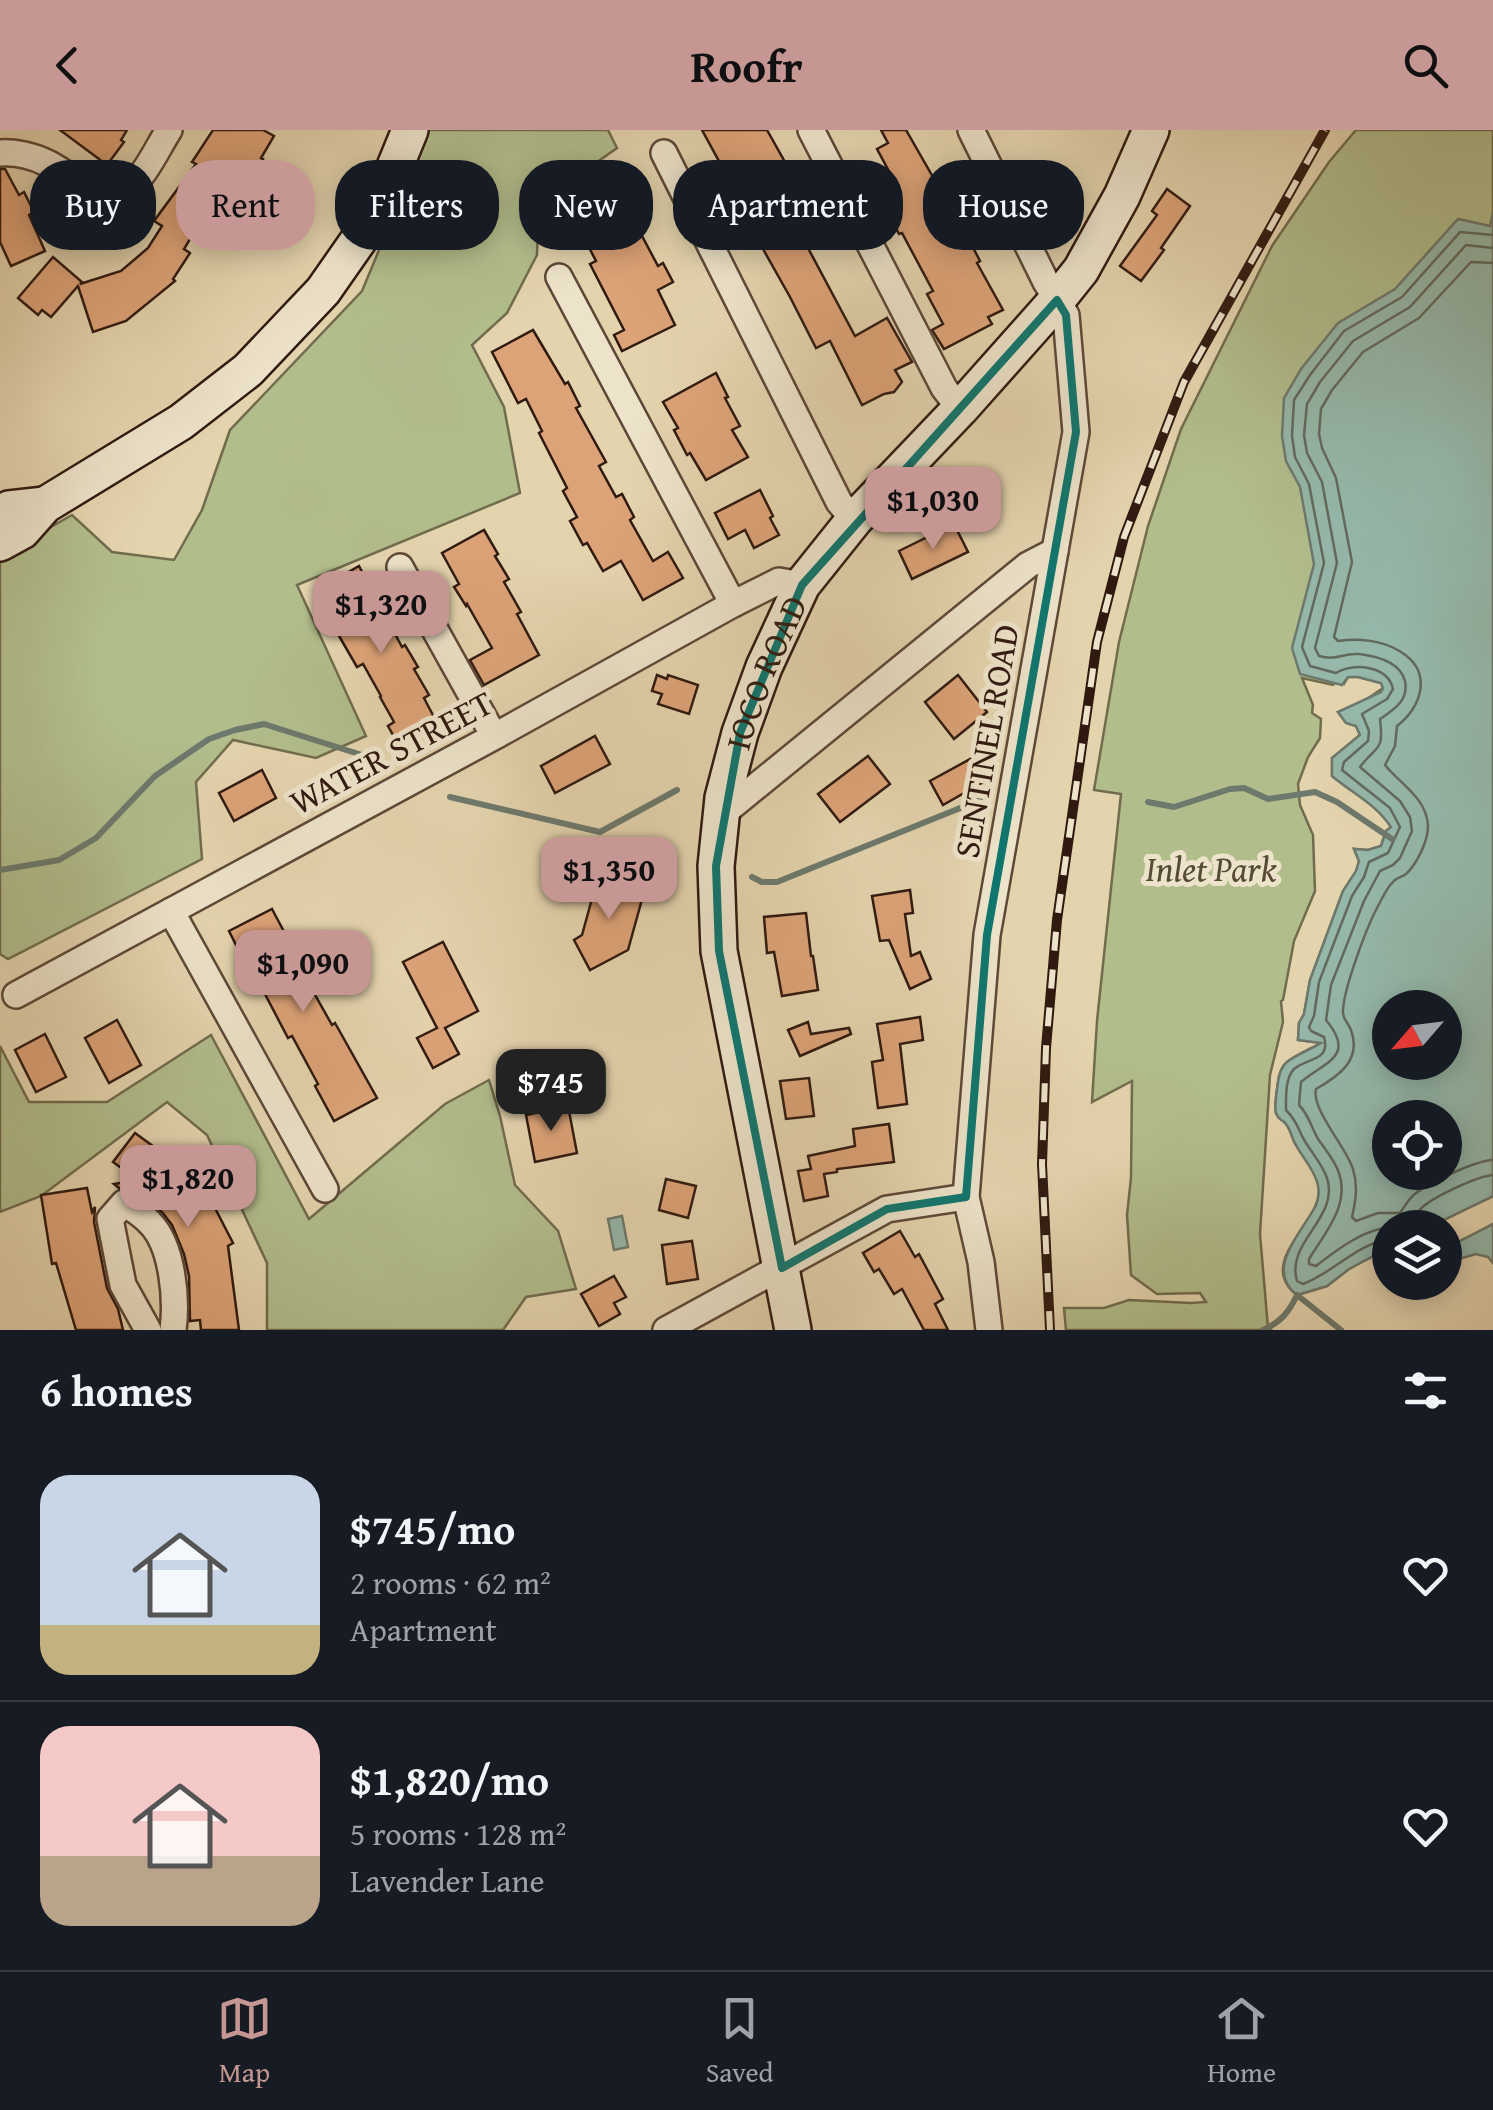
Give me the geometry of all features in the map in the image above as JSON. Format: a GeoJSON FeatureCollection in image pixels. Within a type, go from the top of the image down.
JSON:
{"type":"FeatureCollection","features":[{"type":"Feature","properties":{"kind":"main road"},"geometry":{"type":"LineString","coordinates":[[0,544],[22,531],[45,505],[181,422],[248,370],[323,291],[374,218],[410,130]]}},
{"type":"Feature","properties":{"kind":"main road","name":"IOCO ROAD"},"geometry":{"type":"LineString","coordinates":[[793,1330],[719,951],[716,866],[723,798],[740,733],[764,667],[802,585],[854,520],[960,409],[1081,270],[1122,196],[1151,130]]}},
{"type":"Feature","properties":{"kind":"main road"},"geometry":{"type":"LineString","coordinates":[[0,513],[45,505]]}},
{"type":"Feature","properties":{"kind":"street"},"geometry":{"type":"LineString","coordinates":[[0,153],[12,152],[46,162],[100,201],[133,184],[169,130]]}},
{"type":"Feature","properties":{"kind":"street"},"geometry":{"type":"LineString","coordinates":[[811,130],[944,388],[960,409]]}},
{"type":"Feature","properties":{"kind":"street","name":"SENTINEL ROAD"},"geometry":{"type":"LineString","coordinates":[[971,130],[1066,315],[1076,432],[987,935],[966,1198],[981,1262],[989,1330]]}},
{"type":"Feature","properties":{"kind":"street"},"geometry":{"type":"LineString","coordinates":[[664,153],[838,502],[854,520]]}},
{"type":"Feature","properties":{"kind":"street"},"geometry":{"type":"LineString","coordinates":[[560,278],[733,604]]}},
{"type":"Feature","properties":{"kind":"street"},"geometry":{"type":"LineString","coordinates":[[722,815],[1028,565],[1056,550]]}},
{"type":"Feature","properties":{"kind":"street"},"geometry":{"type":"LineString","coordinates":[[400,567],[494,736]]}},
{"type":"Feature","properties":{"kind":"street","name":"WATER STREET"},"geometry":{"type":"LineString","coordinates":[[16,995],[733,604],[779,581],[802,585]]}},
{"type":"Feature","properties":{"kind":"street"},"geometry":{"type":"LineString","coordinates":[[171,911],[325,1189]]}},
{"type":"Feature","properties":{"kind":"street"},"geometry":{"type":"LineString","coordinates":[[666,1330],[887,1209],[966,1198]]}},
{"type":"Feature","properties":{"kind":"street"},"geometry":{"type":"LineString","coordinates":[[148,1330],[123,1285],[110,1219],[124,1203],[152,1224],[164,1249],[173,1282],[173,1330]]}},
{"type":"Feature","properties":{"kind":"highlighted area"},"geometry":{"type":"Polygon","coordinates":[[[1057,300],[1066,315],[1076,432],[987,935],[966,1197],[887,1209],[782,1268],[719,951],[716,866],[740,733],[802,585],[1057,300]]]}},
{"type":"Feature","properties":{"kind":"green space"},"geometry":{"type":"Polygon","coordinates":[[[424,130],[608,130],[617,148],[600,160],[519,160],[519,250],[537,250],[537,255],[507,313],[472,345],[504,407],[520,493],[297,585],[366,736],[316,758],[233,740],[196,782],[202,859],[8,959],[0,954],[0,556],[72,515],[112,552],[174,560],[202,510],[230,430],[362,291],[379,250],[499,250],[499,160],[414,160],[424,130]]]}},
{"type":"Feature","properties":{"kind":"green space","name":"Inlet Park"},"geometry":{"type":"Polygon","coordinates":[[[1356,130],[1493,130],[1493,1196],[1462,1211],[1372,1210],[1372,1257],[1327,1286],[1297,1295],[1286,1283],[1285,1257],[1316,1206],[1319,1186],[1288,1126],[1276,1113],[1279,1076],[1287,1062],[1321,1043],[1298,1040],[1310,980],[1343,891],[1356,872],[1359,861],[1354,849],[1381,846],[1391,827],[1371,805],[1332,776],[1332,758],[1360,735],[1356,726],[1346,723],[1338,712],[1383,688],[1381,683],[1358,677],[1348,677],[1345,682],[1334,386],[1336,682],[1333,685],[1302,678],[1313,705],[1312,713],[1321,719],[1320,738],[1298,784],[1300,805],[1313,835],[1315,891],[1294,941],[1281,1001],[1283,1022],[1270,1075],[1260,1234],[1271,1330],[1066,1330],[1064,1308],[1104,1308],[1129,1300],[1206,1302],[1200,1293],[1157,1294],[1131,1275],[1127,1215],[1132,1081],[1092,1102],[1121,794],[1094,790],[1119,642],[1148,526],[1181,429],[1272,246],[1329,162],[1356,130]]]}},
{"type":"Feature","properties":{"kind":"green space"},"geometry":{"type":"Polygon","coordinates":[[[211,1035],[309,1219],[445,1104],[489,1080],[515,1185],[558,1231],[576,1289],[526,1297],[503,1330],[267,1330],[267,1263],[207,1135],[167,1102],[41,1196],[0,1212],[0,1046],[29,1102],[107,1102],[211,1035]]]}},
{"type":"Feature","properties":{"kind":"water"},"geometry":{"type":"Polygon","coordinates":[[[1493,213],[1493,1196],[1462,1211],[1372,1210],[1372,1257],[1327,1286],[1297,1295],[1288,1285],[1285,1263],[1288,1251],[1315,1207],[1319,1190],[1288,1126],[1276,1113],[1279,1076],[1287,1062],[1321,1043],[1298,1040],[1310,980],[1343,891],[1356,871],[1359,861],[1354,849],[1381,846],[1391,827],[1371,805],[1332,776],[1332,758],[1360,735],[1356,726],[1346,723],[1338,712],[1381,692],[1381,683],[1348,677],[1342,685],[1300,674],[1292,648],[1314,564],[1300,487],[1286,461],[1282,436],[1284,398],[1301,369],[1338,323],[1395,289],[1458,219],[1490,226],[1493,213]]]}},
{"type":"Feature","properties":{"kind":"water"},"geometry":{"type":"Polygon","coordinates":[[[622,1216],[628,1247],[614,1250],[608,1219],[622,1216]]]}},
{"type":"Feature","properties":{"kind":"water"},"geometry":{"type":"Polygon","coordinates":[[[1493,1224],[1493,1263],[1476,1254],[1462,1258],[1462,1240],[1493,1224]]]}},
{"type":"Feature","properties":{"kind":"building"},"geometry":{"type":"Polygon","coordinates":[[[60,130],[127,130],[121,140],[124,142],[111,160],[100,160],[60,130]]]}},
{"type":"Feature","properties":{"kind":"building"},"geometry":{"type":"Polygon","coordinates":[[[213,130],[263,130],[274,136],[262,160],[193,160],[213,130]]]}},
{"type":"Feature","properties":{"kind":"building"},"geometry":{"type":"Polygon","coordinates":[[[702,130],[767,130],[784,160],[718,160],[702,130]]]}},
{"type":"Feature","properties":{"kind":"building"},"geometry":{"type":"Polygon","coordinates":[[[881,130],[906,130],[923,160],[923,250],[974,250],[980,261],[977,263],[1003,310],[988,317],[992,324],[944,349],[932,330],[943,324],[927,294],[933,291],[903,235],[903,160],[883,160],[877,149],[888,143],[881,130]]]}},
{"type":"Feature","properties":{"kind":"building"},"geometry":{"type":"Polygon","coordinates":[[[0,169],[5,169],[19,195],[24,192],[30,204],[30,250],[45,251],[11,266],[0,242],[0,169]]]}},
{"type":"Feature","properties":{"kind":"building"},"geometry":{"type":"Polygon","coordinates":[[[1167,189],[1190,206],[1141,281],[1120,266],[1157,215],[1152,211],[1167,189]]]}},
{"type":"Feature","properties":{"kind":"building"},"geometry":{"type":"Polygon","coordinates":[[[176,191],[176,250],[190,253],[175,281],[126,321],[93,332],[78,286],[51,317],[42,310],[38,315],[18,298],[53,257],[80,284],[121,271],[146,250],[156,250],[156,235],[162,226],[156,218],[176,191]]]}},
{"type":"Feature","properties":{"kind":"building"},"geometry":{"type":"Polygon","coordinates":[[[590,250],[649,250],[658,266],[663,263],[673,282],[658,290],[675,325],[622,351],[614,335],[624,330],[590,264],[596,261],[590,250]]]}},
{"type":"Feature","properties":{"kind":"building"},"geometry":{"type":"Polygon","coordinates":[[[764,250],[809,250],[855,336],[887,318],[912,362],[895,370],[902,382],[894,392],[862,405],[830,341],[816,348],[764,250]]]}},
{"type":"Feature","properties":{"kind":"building"},"geometry":{"type":"Polygon","coordinates":[[[533,330],[565,384],[568,382],[580,406],[576,408],[606,462],[599,466],[616,497],[622,494],[634,517],[630,520],[653,561],[668,552],[683,578],[643,600],[621,561],[603,571],[587,543],[583,545],[570,521],[577,517],[563,491],[567,488],[539,433],[542,431],[526,399],[518,403],[492,352],[533,330]]]}},
{"type":"Feature","properties":{"kind":"building"},"geometry":{"type":"Polygon","coordinates":[[[716,373],[740,426],[732,430],[748,457],[706,480],[690,453],[687,455],[663,402],[716,373]]]}},
{"type":"Feature","properties":{"kind":"building"},"geometry":{"type":"Polygon","coordinates":[[[760,490],[779,535],[754,548],[745,530],[728,539],[715,513],[760,490]]]}},
{"type":"Feature","properties":{"kind":"building"},"geometry":{"type":"Polygon","coordinates":[[[954,524],[968,552],[912,579],[899,551],[954,524]]]}},
{"type":"Feature","properties":{"kind":"building"},"geometry":{"type":"Polygon","coordinates":[[[484,530],[509,579],[504,582],[521,612],[517,614],[539,655],[484,685],[470,660],[492,648],[454,587],[459,584],[442,553],[484,530]]]}},
{"type":"Feature","properties":{"kind":"building"},"geometry":{"type":"Polygon","coordinates":[[[359,566],[402,647],[405,645],[418,667],[414,669],[429,695],[424,698],[437,723],[398,744],[388,726],[394,722],[381,696],[363,664],[357,667],[328,617],[345,607],[330,583],[359,566]]]}},
{"type":"Feature","properties":{"kind":"building"},"geometry":{"type":"Polygon","coordinates":[[[657,675],[698,685],[689,714],[658,704],[662,694],[652,691],[657,675]]]}},
{"type":"Feature","properties":{"kind":"building"},"geometry":{"type":"Polygon","coordinates":[[[958,675],[987,712],[954,739],[925,702],[958,675]]]}},
{"type":"Feature","properties":{"kind":"building"},"geometry":{"type":"Polygon","coordinates":[[[595,736],[610,764],[555,793],[541,766],[595,736]]]}},
{"type":"Feature","properties":{"kind":"building"},"geometry":{"type":"Polygon","coordinates":[[[868,756],[890,784],[840,822],[818,794],[868,756]]]}},
{"type":"Feature","properties":{"kind":"building"},"geometry":{"type":"Polygon","coordinates":[[[972,758],[985,781],[943,805],[930,781],[972,758]]]}},
{"type":"Feature","properties":{"kind":"building"},"geometry":{"type":"Polygon","coordinates":[[[262,770],[276,798],[234,821],[219,793],[262,770]]]}},
{"type":"Feature","properties":{"kind":"building"},"geometry":{"type":"Polygon","coordinates":[[[591,877],[644,892],[628,950],[590,970],[574,940],[582,935],[593,895],[587,894],[591,877]]]}},
{"type":"Feature","properties":{"kind":"building"},"geometry":{"type":"Polygon","coordinates":[[[910,890],[913,913],[905,914],[911,956],[920,952],[931,979],[910,989],[889,940],[880,941],[872,896],[910,890]]]}},
{"type":"Feature","properties":{"kind":"building"},"geometry":{"type":"Polygon","coordinates":[[[272,909],[305,977],[377,1098],[334,1121],[292,1036],[288,1038],[229,931],[272,909]]]}},
{"type":"Feature","properties":{"kind":"building"},"geometry":{"type":"Polygon","coordinates":[[[806,913],[818,990],[782,996],[774,952],[767,953],[764,917],[806,913]]]}},
{"type":"Feature","properties":{"kind":"building"},"geometry":{"type":"Polygon","coordinates":[[[443,942],[478,1011],[445,1028],[459,1054],[433,1068],[417,1038],[437,1028],[403,962],[443,942]]]}},
{"type":"Feature","properties":{"kind":"building"},"geometry":{"type":"Polygon","coordinates":[[[920,1017],[923,1040],[900,1044],[907,1104],[878,1108],[872,1062],[883,1060],[877,1024],[920,1017]]]}},
{"type":"Feature","properties":{"kind":"building"},"geometry":{"type":"Polygon","coordinates":[[[117,1020],[141,1065],[109,1083],[85,1038],[117,1020]]]}},
{"type":"Feature","properties":{"kind":"building"},"geometry":{"type":"Polygon","coordinates":[[[808,1022],[811,1034],[849,1028],[851,1034],[800,1056],[788,1030],[808,1022]]]}},
{"type":"Feature","properties":{"kind":"building"},"geometry":{"type":"Polygon","coordinates":[[[45,1034],[66,1077],[36,1092],[15,1050],[45,1034]]]}},
{"type":"Feature","properties":{"kind":"building"},"geometry":{"type":"Polygon","coordinates":[[[809,1078],[814,1116],[786,1119],[780,1081],[809,1078]]]}},
{"type":"Feature","properties":{"kind":"building"},"geometry":{"type":"Polygon","coordinates":[[[568,1106],[577,1153],[535,1162],[526,1115],[568,1106]]]}},
{"type":"Feature","properties":{"kind":"building"},"geometry":{"type":"Polygon","coordinates":[[[889,1124],[894,1162],[824,1174],[828,1196],[804,1201],[798,1171],[811,1169],[808,1156],[855,1146],[853,1129],[889,1124]]]}},
{"type":"Feature","properties":{"kind":"building"},"geometry":{"type":"Polygon","coordinates":[[[135,1133],[201,1181],[233,1243],[228,1246],[239,1330],[201,1330],[200,1320],[190,1321],[189,1276],[172,1225],[147,1199],[114,1184],[138,1180],[113,1162],[135,1133]]]}},
{"type":"Feature","properties":{"kind":"building"},"geometry":{"type":"Polygon","coordinates":[[[666,1179],[696,1186],[688,1218],[659,1210],[666,1179]]]}},
{"type":"Feature","properties":{"kind":"building"},"geometry":{"type":"Polygon","coordinates":[[[87,1188],[92,1212],[95,1207],[94,1222],[107,1288],[123,1330],[76,1330],[56,1263],[52,1264],[41,1195],[87,1188]]]}},
{"type":"Feature","properties":{"kind":"building"},"geometry":{"type":"Polygon","coordinates":[[[900,1231],[915,1257],[919,1254],[943,1299],[935,1304],[948,1330],[924,1330],[902,1289],[894,1294],[879,1269],[874,1272],[863,1253],[900,1231]]]}},
{"type":"Feature","properties":{"kind":"building"},"geometry":{"type":"Polygon","coordinates":[[[692,1241],[698,1279],[667,1284],[662,1245],[692,1241]]]}},
{"type":"Feature","properties":{"kind":"building"},"geometry":{"type":"Polygon","coordinates":[[[614,1276],[626,1297],[614,1303],[620,1314],[599,1326],[581,1294],[614,1276]]]}},
{"type":"Feature","properties":{"kind":"waterway"},"geometry":{"type":"LineString","coordinates":[[0,870],[59,860],[96,838],[155,776],[209,739],[235,730],[264,724],[362,755]]}},
{"type":"Feature","properties":{"kind":"waterway"},"geometry":{"type":"LineString","coordinates":[[1148,802],[1174,807],[1244,788],[1268,799],[1315,792],[1392,839]]}},
{"type":"Feature","properties":{"kind":"waterway"},"geometry":{"type":"LineString","coordinates":[[450,797],[600,832],[677,790]]}},
{"type":"Feature","properties":{"kind":"waterway"},"geometry":{"type":"LineString","coordinates":[[752,877],[777,882],[980,800]]}},
{"type":"Feature","properties":{"kind":"waterway"},"geometry":{"type":"LineString","coordinates":[[1263,1330],[1284,1316],[1297,1295],[1341,1330]]}},
{"type":"Feature","properties":{"kind":"railway"},"geometry":{"type":"LineString","coordinates":[[1050,1330],[1042,1164],[1046,1048],[1057,920],[1097,642],[1124,537],[1184,382],[1325,130]]}}]}
